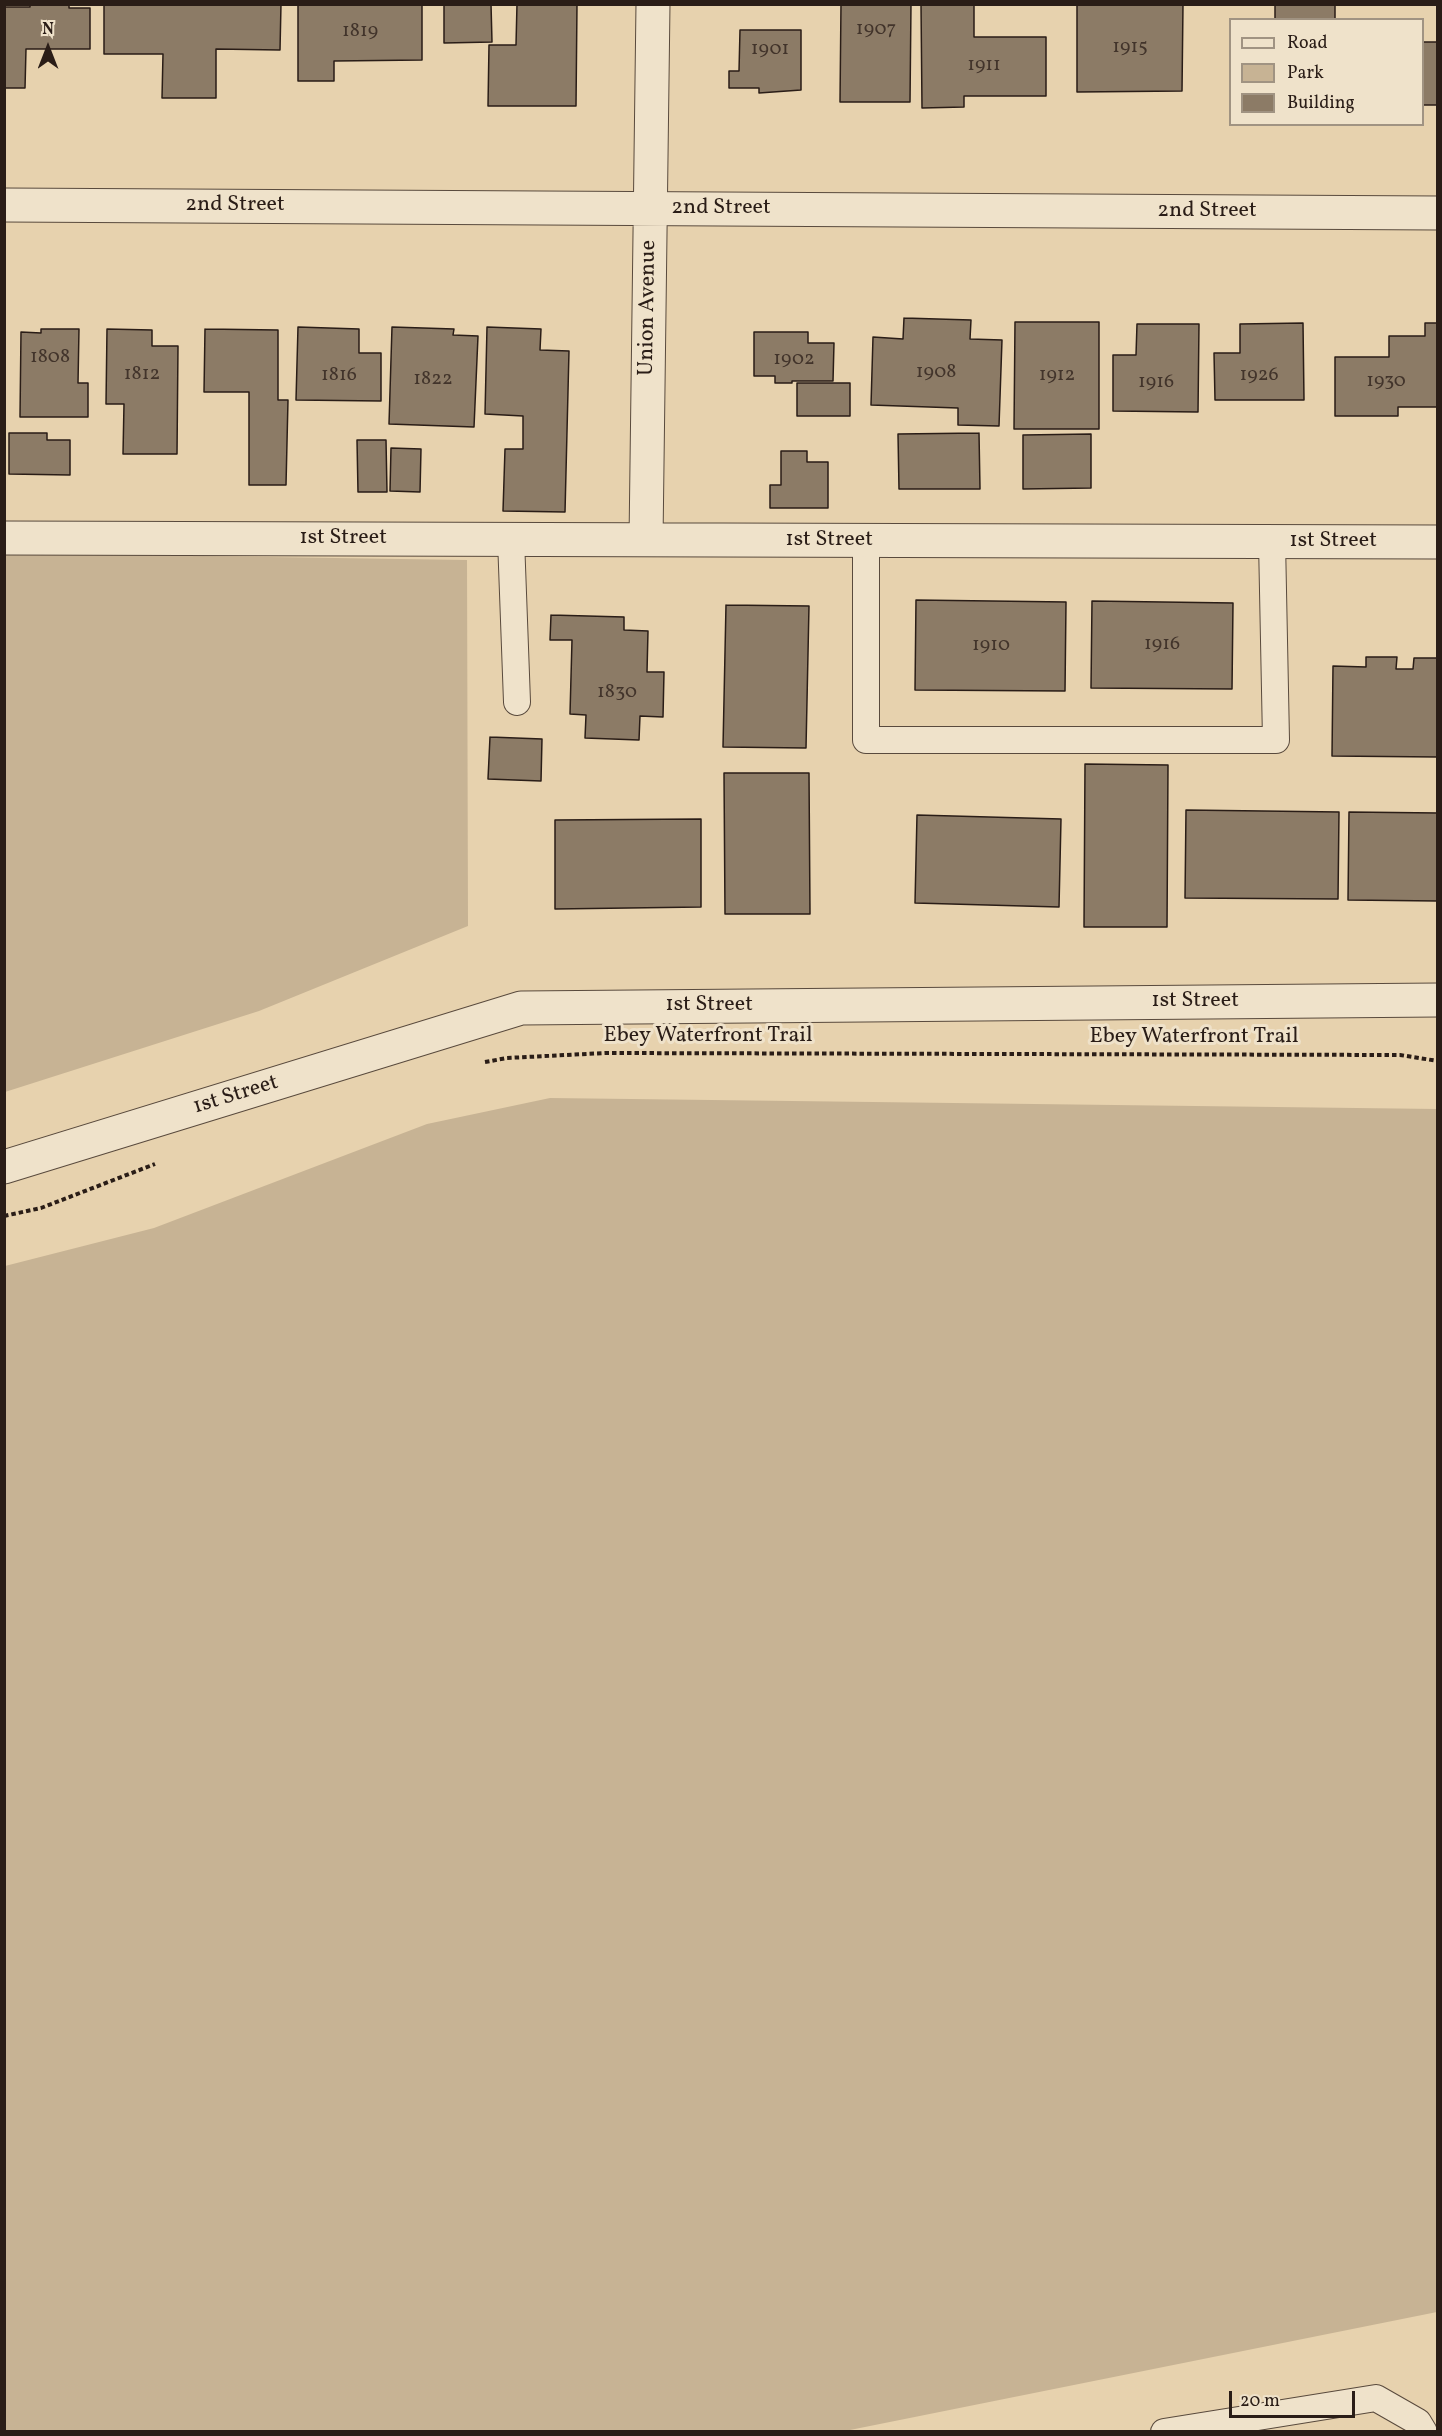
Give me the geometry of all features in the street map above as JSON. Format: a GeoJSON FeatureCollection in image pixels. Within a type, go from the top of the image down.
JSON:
{"type":"FeatureCollection","features":[{"type":"Feature","properties":{"kind":"street","name":"Union Avenue"},"geometry":{"type":"LineString","coordinates":[[646,540],[653,4]]}},
{"type":"Feature","properties":{"kind":"street","name":"2nd Street"},"geometry":{"type":"LineString","coordinates":[[4,205],[1437,213]]}},
{"type":"Feature","properties":{"kind":"street","name":"1st Street"},"geometry":{"type":"LineString","coordinates":[[4,538],[1437,542]]}},
{"type":"Feature","properties":{"kind":"street","name":"1st Street"},"geometry":{"type":"LineString","coordinates":[[4,1167],[521,1008],[1437,1000]]}},
{"type":"Feature","properties":{"kind":"lane"},"geometry":{"type":"LineString","coordinates":[[511,539],[518,702]]}},
{"type":"Feature","properties":{"kind":"lane"},"geometry":{"type":"LineString","coordinates":[[866,541],[866,740],[1276,740],[1272,542]]}},
{"type":"Feature","properties":{"kind":"lane"},"geometry":{"type":"LineString","coordinates":[[1164,2432],[1376,2398],[1418,2422],[1424,2432]]}},
{"type":"Feature","properties":{"kind":"path","name":"Ebey Waterfront Trail"},"geometry":{"type":"LineString","coordinates":[[474,1064],[507,1058],[606,1053],[1400,1055],[1437,1061]]}},
{"type":"Feature","properties":{"kind":"path"},"geometry":{"type":"LineString","coordinates":[[4,1216],[41,1208],[163,1161]]}},
{"type":"Feature","properties":{"kind":"green space"},"geometry":{"type":"Polygon","coordinates":[[[5,553],[467,560],[468,926],[259,1011],[5,1092],[5,553]]]}},
{"type":"Feature","properties":{"kind":"green space"},"geometry":{"type":"Polygon","coordinates":[[[550,1098],[1437,1109],[1437,2312],[845,2431],[5,2431],[5,1266],[154,1228],[427,1124],[550,1098]]]}},
{"type":"Feature","properties":{"kind":"building"},"geometry":{"type":"Polygon","coordinates":[[[30,4],[69,4],[69,8],[90,8],[90,49],[26,49],[25,88],[4,88],[4,7],[30,7],[30,4]]]}},
{"type":"Feature","properties":{"kind":"building"},"geometry":{"type":"Polygon","coordinates":[[[281,4],[280,50],[216,49],[216,98],[162,98],[163,54],[104,54],[104,5],[281,4]]]}},
{"type":"Feature","properties":{"kind":"building"},"geometry":{"type":"Polygon","coordinates":[[[298,4],[422,4],[422,60],[334,61],[334,81],[298,81],[298,4]]]}},
{"type":"Feature","properties":{"kind":"building"},"geometry":{"type":"Polygon","coordinates":[[[444,4],[491,4],[492,42],[444,43],[444,4]]]}},
{"type":"Feature","properties":{"kind":"building"},"geometry":{"type":"Polygon","coordinates":[[[517,4],[577,4],[576,106],[488,106],[489,45],[516,45],[517,4]]]}},
{"type":"Feature","properties":{"kind":"building"},"geometry":{"type":"Polygon","coordinates":[[[841,4],[911,4],[910,102],[840,102],[841,4]]]}},
{"type":"Feature","properties":{"kind":"building"},"geometry":{"type":"Polygon","coordinates":[[[921,4],[974,4],[974,37],[1046,37],[1046,96],[964,96],[964,107],[922,108],[921,4]]]}},
{"type":"Feature","properties":{"kind":"building"},"geometry":{"type":"Polygon","coordinates":[[[1077,4],[1183,4],[1182,91],[1077,92],[1077,4]]]}},
{"type":"Feature","properties":{"kind":"building"},"geometry":{"type":"Polygon","coordinates":[[[1275,4],[1335,4],[1335,18],[1275,18],[1275,4]]]}},
{"type":"Feature","properties":{"kind":"building"},"geometry":{"type":"Polygon","coordinates":[[[740,30],[801,30],[801,90],[759,93],[759,88],[729,88],[729,71],[739,71],[740,30]]]}},
{"type":"Feature","properties":{"kind":"building"},"geometry":{"type":"Polygon","coordinates":[[[1424,42],[1438,42],[1438,105],[1424,105],[1424,42]]]}},
{"type":"Feature","properties":{"kind":"building"},"geometry":{"type":"Polygon","coordinates":[[[904,318],[971,320],[970,339],[1002,340],[999,426],[958,425],[958,408],[871,405],[873,337],[903,339],[904,318]]]}},
{"type":"Feature","properties":{"kind":"building"},"geometry":{"type":"Polygon","coordinates":[[[1015,322],[1099,322],[1099,429],[1014,429],[1015,322]]]}},
{"type":"Feature","properties":{"kind":"building"},"geometry":{"type":"Polygon","coordinates":[[[1303,323],[1304,400],[1215,400],[1214,353],[1240,353],[1240,324],[1303,323]]]}},
{"type":"Feature","properties":{"kind":"building"},"geometry":{"type":"Polygon","coordinates":[[[1425,323],[1438,323],[1438,407],[1398,407],[1398,416],[1335,416],[1335,357],[1389,357],[1389,336],[1425,336],[1425,323]]]}},
{"type":"Feature","properties":{"kind":"building"},"geometry":{"type":"Polygon","coordinates":[[[1137,324],[1199,324],[1198,412],[1113,411],[1113,355],[1136,355],[1137,324]]]}},
{"type":"Feature","properties":{"kind":"building"},"geometry":{"type":"Polygon","coordinates":[[[298,327],[359,329],[359,353],[381,353],[381,401],[296,400],[298,327]]]}},
{"type":"Feature","properties":{"kind":"building"},"geometry":{"type":"Polygon","coordinates":[[[392,327],[454,329],[453,335],[478,336],[474,427],[389,424],[392,327]]]}},
{"type":"Feature","properties":{"kind":"building"},"geometry":{"type":"Polygon","coordinates":[[[487,327],[541,329],[540,350],[569,351],[565,512],[503,511],[505,449],[523,449],[523,416],[485,414],[487,327]]]}},
{"type":"Feature","properties":{"kind":"building"},"geometry":{"type":"Polygon","coordinates":[[[41,329],[79,329],[78,383],[88,383],[88,417],[20,417],[21,332],[41,333],[41,329]]]}},
{"type":"Feature","properties":{"kind":"building"},"geometry":{"type":"Polygon","coordinates":[[[107,329],[152,330],[152,346],[178,346],[177,454],[123,454],[124,404],[106,404],[107,329]]]}},
{"type":"Feature","properties":{"kind":"building"},"geometry":{"type":"Polygon","coordinates":[[[205,329],[278,330],[278,400],[288,400],[286,485],[249,485],[249,392],[204,392],[205,329]]]}},
{"type":"Feature","properties":{"kind":"building"},"geometry":{"type":"Polygon","coordinates":[[[754,332],[808,332],[808,343],[834,343],[833,381],[775,383],[775,376],[754,376],[754,332]]]}},
{"type":"Feature","properties":{"kind":"building"},"geometry":{"type":"Polygon","coordinates":[[[797,383],[850,383],[850,416],[797,416],[797,383]]]}},
{"type":"Feature","properties":{"kind":"building"},"geometry":{"type":"Polygon","coordinates":[[[9,433],[47,433],[47,440],[70,440],[70,475],[9,474],[9,433]]]}},
{"type":"Feature","properties":{"kind":"building"},"geometry":{"type":"Polygon","coordinates":[[[979,433],[980,489],[899,489],[898,434],[979,433]]]}},
{"type":"Feature","properties":{"kind":"building"},"geometry":{"type":"Polygon","coordinates":[[[1091,434],[1091,488],[1023,489],[1023,435],[1091,434]]]}},
{"type":"Feature","properties":{"kind":"building"},"geometry":{"type":"Polygon","coordinates":[[[357,440],[386,440],[387,492],[358,492],[357,440]]]}},
{"type":"Feature","properties":{"kind":"building"},"geometry":{"type":"Polygon","coordinates":[[[391,448],[421,449],[420,492],[390,491],[391,448]]]}},
{"type":"Feature","properties":{"kind":"building"},"geometry":{"type":"Polygon","coordinates":[[[781,451],[807,451],[807,462],[828,462],[828,508],[770,508],[770,485],[781,485],[781,451]]]}},
{"type":"Feature","properties":{"kind":"building"},"geometry":{"type":"Polygon","coordinates":[[[916,600],[1066,602],[1065,691],[915,690],[916,600]]]}},
{"type":"Feature","properties":{"kind":"building"},"geometry":{"type":"Polygon","coordinates":[[[1092,601],[1233,603],[1232,689],[1091,688],[1092,601]]]}},
{"type":"Feature","properties":{"kind":"building"},"geometry":{"type":"Polygon","coordinates":[[[726,605],[809,606],[806,748],[723,747],[726,605]]]}},
{"type":"Feature","properties":{"kind":"building"},"geometry":{"type":"Polygon","coordinates":[[[551,615],[624,617],[624,630],[648,631],[647,672],[664,672],[663,717],[640,716],[639,740],[585,738],[586,715],[570,714],[572,640],[550,640],[551,615]]]}},
{"type":"Feature","properties":{"kind":"building"},"geometry":{"type":"Polygon","coordinates":[[[1366,657],[1397,657],[1396,669],[1413,669],[1414,658],[1438,658],[1438,757],[1332,756],[1333,666],[1366,667],[1366,657]]]}},
{"type":"Feature","properties":{"kind":"building"},"geometry":{"type":"Polygon","coordinates":[[[490,737],[542,739],[541,781],[488,779],[490,737]]]}},
{"type":"Feature","properties":{"kind":"building"},"geometry":{"type":"Polygon","coordinates":[[[1085,764],[1168,765],[1167,927],[1084,927],[1085,764]]]}},
{"type":"Feature","properties":{"kind":"building"},"geometry":{"type":"Polygon","coordinates":[[[724,773],[809,773],[810,914],[725,914],[724,773]]]}},
{"type":"Feature","properties":{"kind":"building"},"geometry":{"type":"Polygon","coordinates":[[[1186,810],[1339,812],[1338,899],[1185,898],[1186,810]]]}},
{"type":"Feature","properties":{"kind":"building"},"geometry":{"type":"Polygon","coordinates":[[[1349,812],[1438,813],[1438,901],[1348,900],[1349,812]]]}},
{"type":"Feature","properties":{"kind":"building"},"geometry":{"type":"Polygon","coordinates":[[[917,815],[1061,819],[1059,907],[915,903],[917,815]]]}},
{"type":"Feature","properties":{"kind":"building"},"geometry":{"type":"Polygon","coordinates":[[[701,819],[701,907],[555,909],[555,820],[701,819]]]}}]}
